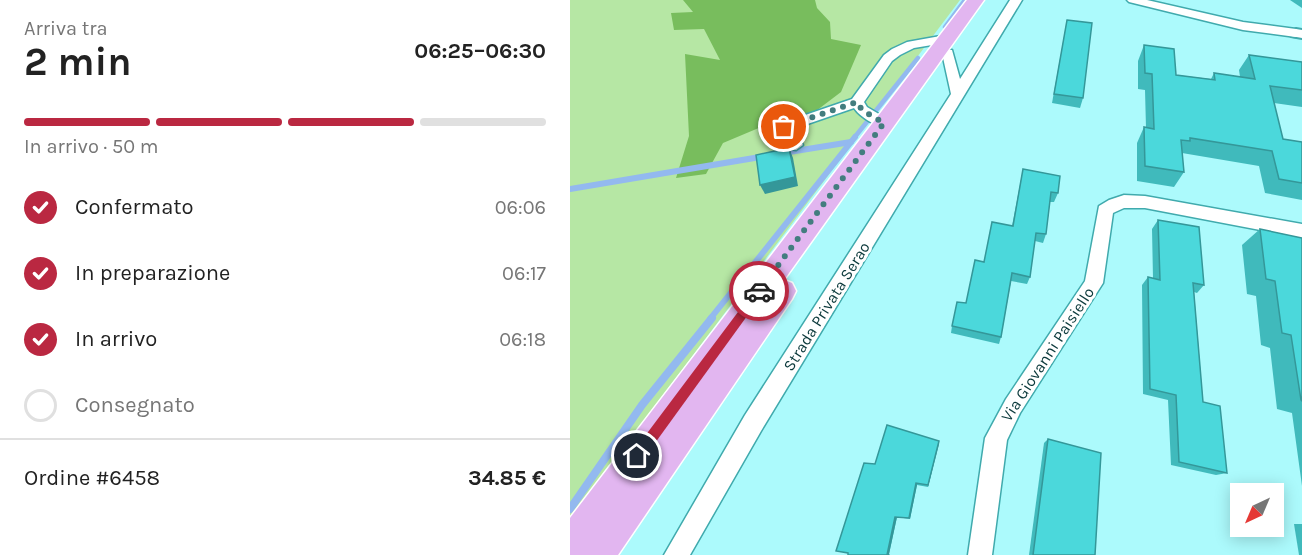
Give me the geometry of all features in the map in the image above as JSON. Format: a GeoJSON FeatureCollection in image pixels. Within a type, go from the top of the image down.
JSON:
{"type":"FeatureCollection","features":[{"type":"Feature","properties":{"kind":"main road"},"geometry":{"type":"LineString","coordinates":[[596,555],[947,46],[976,0]]}},
{"type":"Feature","properties":{"kind":"main road"},"geometry":{"type":"LineString","coordinates":[[570,548],[868,112],[947,46],[988,0]]}},
{"type":"Feature","properties":{"kind":"street","name":"Strada Privata Serao"},"geometry":{"type":"LineString","coordinates":[[676,555],[753,423],[1016,0]]}},
{"type":"Feature","properties":{"kind":"street"},"geometry":{"type":"LineString","coordinates":[[1132,0],[1243,26],[1300,33]]}},
{"type":"Feature","properties":{"kind":"street"},"geometry":{"type":"LineString","coordinates":[[947,46],[957,93]]}},
{"type":"Feature","properties":{"kind":"street"},"geometry":{"type":"LineString","coordinates":[[796,145],[784,127],[868,112]]}},
{"type":"Feature","properties":{"kind":"street","name":"Via Giovanni Paisiello"},"geometry":{"type":"LineString","coordinates":[[980,555],[996,438],[1012,406],[1091,289],[1105,210],[1113,203],[1125,200],[1145,202],[1302,231]]}},
{"type":"Feature","properties":{"kind":"green space"},"geometry":{"type":"Polygon","coordinates":[[[570,0],[960,0],[570,519],[570,0]]]}},
{"type":"Feature","properties":{"kind":"green space"},"geometry":{"type":"Polygon","coordinates":[[[683,0],[815,0],[817,8],[830,22],[831,39],[861,45],[841,92],[812,114],[768,124],[723,143],[706,174],[676,178],[689,136],[685,54],[720,60],[704,29],[674,30],[671,13],[693,12],[683,0]]]}},
{"type":"Feature","properties":{"kind":"building"},"geometry":{"type":"Polygon","coordinates":[[[1067,20],[1092,23],[1083,98],[1054,94],[1067,20]]]}},
{"type":"Feature","properties":{"kind":"building"},"geometry":{"type":"Polygon","coordinates":[[[1144,45],[1174,49],[1176,75],[1215,80],[1214,73],[1255,79],[1249,55],[1302,62],[1302,90],[1270,86],[1283,139],[1302,142],[1302,183],[1279,179],[1272,151],[1190,138],[1190,141],[1181,140],[1184,172],[1145,166],[1144,127],[1154,129],[1152,74],[1145,73],[1144,45]]]}},
{"type":"Feature","properties":{"kind":"building"},"geometry":{"type":"Polygon","coordinates":[[[789,148],[795,177],[760,185],[756,155],[789,148]]]}},
{"type":"Feature","properties":{"kind":"building"},"geometry":{"type":"Polygon","coordinates":[[[1023,169],[1060,176],[1058,193],[1051,192],[1046,234],[1036,233],[1030,277],[1012,273],[1001,337],[952,326],[957,302],[966,303],[975,260],[984,262],[992,222],[1013,226],[1023,169]]]}},
{"type":"Feature","properties":{"kind":"building"},"geometry":{"type":"Polygon","coordinates":[[[1158,220],[1199,227],[1204,285],[1193,283],[1203,402],[1220,406],[1227,473],[1179,462],[1176,395],[1150,389],[1148,277],[1160,280],[1158,220]]]}},
{"type":"Feature","properties":{"kind":"building"},"geometry":{"type":"Polygon","coordinates":[[[1260,229],[1302,238],[1302,401],[1291,335],[1282,333],[1275,281],[1266,279],[1260,229]]]}},
{"type":"Feature","properties":{"kind":"building"},"geometry":{"type":"Polygon","coordinates":[[[887,425],[939,441],[928,485],[916,483],[909,518],[895,517],[887,555],[848,555],[848,553],[836,551],[864,463],[875,464],[887,425]]]}},
{"type":"Feature","properties":{"kind":"building"},"geometry":{"type":"Polygon","coordinates":[[[1048,439],[1101,453],[1095,555],[1033,555],[1048,439]]]}},
{"type":"Feature","properties":{"kind":"waterway"},"geometry":{"type":"LineString","coordinates":[[945,27],[965,0]]}},
{"type":"Feature","properties":{"kind":"waterway"},"geometry":{"type":"LineString","coordinates":[[854,138],[918,58]]}},
{"type":"Feature","properties":{"kind":"waterway"},"geometry":{"type":"LineString","coordinates":[[710,319],[855,137]]}},
{"type":"Feature","properties":{"kind":"waterway"},"geometry":{"type":"LineString","coordinates":[[783,153],[851,142]]}},
{"type":"Feature","properties":{"kind":"waterway"},"geometry":{"type":"LineString","coordinates":[[570,189],[766,156]]}},
{"type":"Feature","properties":{"kind":"waterway"},"geometry":{"type":"LineString","coordinates":[[570,509],[642,405],[712,318]]}},
{"type":"Feature","properties":{"kind":"way so far"},"geometry":{"type":"LineString","coordinates":[[759,291],[884,123],[862,110],[857,102],[784,127]]}},
{"type":"Feature","properties":{"kind":"route"},"geometry":{"type":"LineString","coordinates":[[637,456],[759,291]]}}]}
